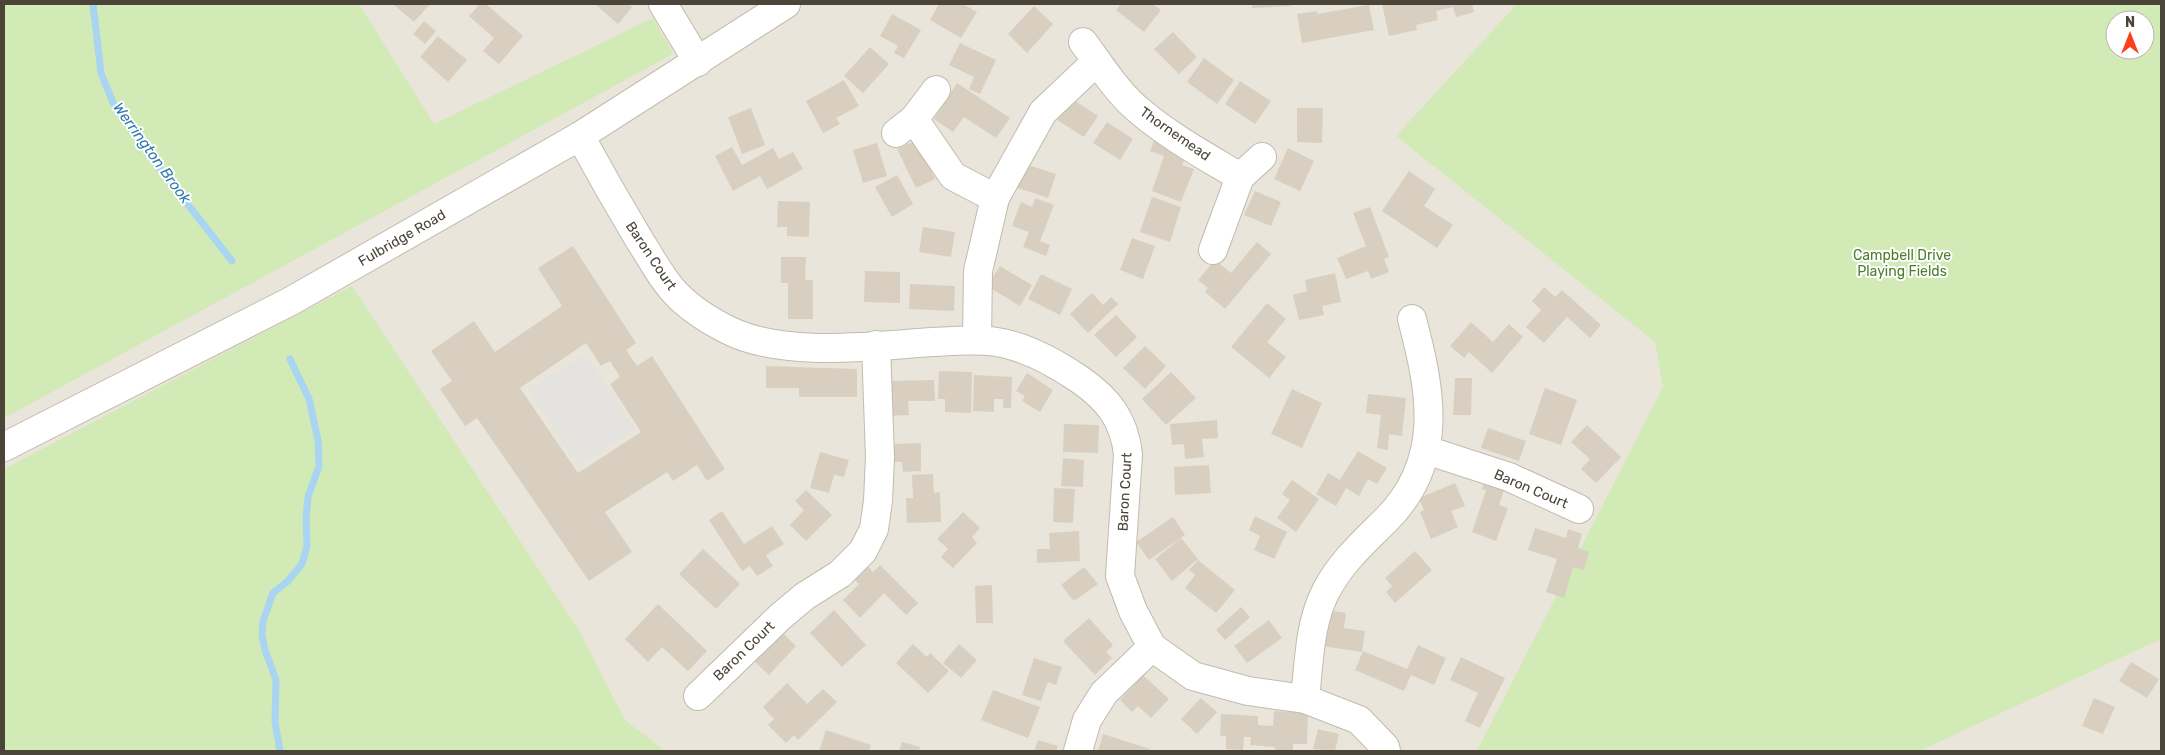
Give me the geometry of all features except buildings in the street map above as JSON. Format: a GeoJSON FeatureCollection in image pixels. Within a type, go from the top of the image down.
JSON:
{"type":"FeatureCollection","features":[{"type":"Feature","properties":{"kind":"street"},"geometry":{"type":"LineString","coordinates":[[663,4],[698,62]]}},
{"type":"Feature","properties":{"kind":"street","name":"Fulbridge Road"},"geometry":{"type":"LineString","coordinates":[[4,447],[291,301],[580,136],[786,4]]}},
{"type":"Feature","properties":{"kind":"street","name":"Thornemead"},"geometry":{"type":"LineString","coordinates":[[977,340],[978,271],[995,198],[1043,112],[1090,52],[1112,82],[1141,113],[1200,153],[1240,176]]}},
{"type":"Feature","properties":{"kind":"street"},"geometry":{"type":"LineString","coordinates":[[936,90],[905,126],[953,176],[995,198]]}},
{"type":"Feature","properties":{"kind":"street","name":"Baron Court"},"geometry":{"type":"LineString","coordinates":[[580,136],[611,194],[659,272],[671,288],[684,301],[728,330],[754,340],[781,347],[977,340],[1016,347],[1058,366],[1097,393],[1110,404],[1126,438],[1128,454],[1120,576],[1133,611],[1152,647],[1193,676],[1248,691],[1305,699],[1359,720],[1385,747],[1386,751]]}},
{"type":"Feature","properties":{"kind":"street"},"geometry":{"type":"LineString","coordinates":[[1213,250],[1240,176],[1262,157]]}},
{"type":"Feature","properties":{"kind":"street"},"geometry":{"type":"LineString","coordinates":[[1305,699],[1316,616],[1324,593],[1352,552],[1388,518],[1408,495],[1426,450],[1430,412],[1427,381],[1412,319]]}},
{"type":"Feature","properties":{"kind":"street","name":"Baron Court"},"geometry":{"type":"LineString","coordinates":[[698,696],[781,616],[805,596],[840,574],[863,551],[874,529],[878,501],[880,458],[876,345]]}},
{"type":"Feature","properties":{"kind":"street","name":"Baron Court"},"geometry":{"type":"LineString","coordinates":[[1426,450],[1509,478],[1579,509]]}},
{"type":"Feature","properties":{"kind":"street"},"geometry":{"type":"LineString","coordinates":[[1078,751],[1087,720],[1104,693],[1152,647]]}},
{"type":"Feature","properties":{"kind":"shaded area"},"geometry":{"type":"Polygon","coordinates":[[[4,4],[2161,4],[2161,751],[4,751],[4,4]]]}},
{"type":"Feature","properties":{"kind":"shaded area"},"geometry":{"type":"Polygon","coordinates":[[[585,355],[635,429],[579,466],[528,389],[585,355]]]}},
{"type":"Feature","properties":{"kind":"green space"},"geometry":{"type":"Polygon","coordinates":[[[4,4],[359,4],[434,124],[653,18],[673,54],[4,418],[4,4]]]}},
{"type":"Feature","properties":{"kind":"green space","name":"Campbell Drive Playing Fields"},"geometry":{"type":"Polygon","coordinates":[[[1517,4],[2161,4],[2161,639],[1919,751],[1477,751],[1663,387],[1655,342],[1396,136],[1517,4]]]}},
{"type":"Feature","properties":{"kind":"green space"},"geometry":{"type":"Polygon","coordinates":[[[352,286],[580,632],[625,720],[665,751],[4,751],[4,469],[352,286]]]}},
{"type":"Feature","properties":{"kind":"waterway","name":"Werrington Brook"},"geometry":{"type":"LineString","coordinates":[[93,4],[101,73],[114,105],[150,156],[232,261]]}},
{"type":"Feature","properties":{"kind":"waterway","name":"Werrington Brook"},"geometry":{"type":"LineString","coordinates":[[280,751],[275,722],[276,680],[265,650],[262,635],[263,621],[273,593],[288,581],[302,564],[307,546],[306,519],[308,497],[319,466],[318,440],[309,399],[290,359]]}}]}
